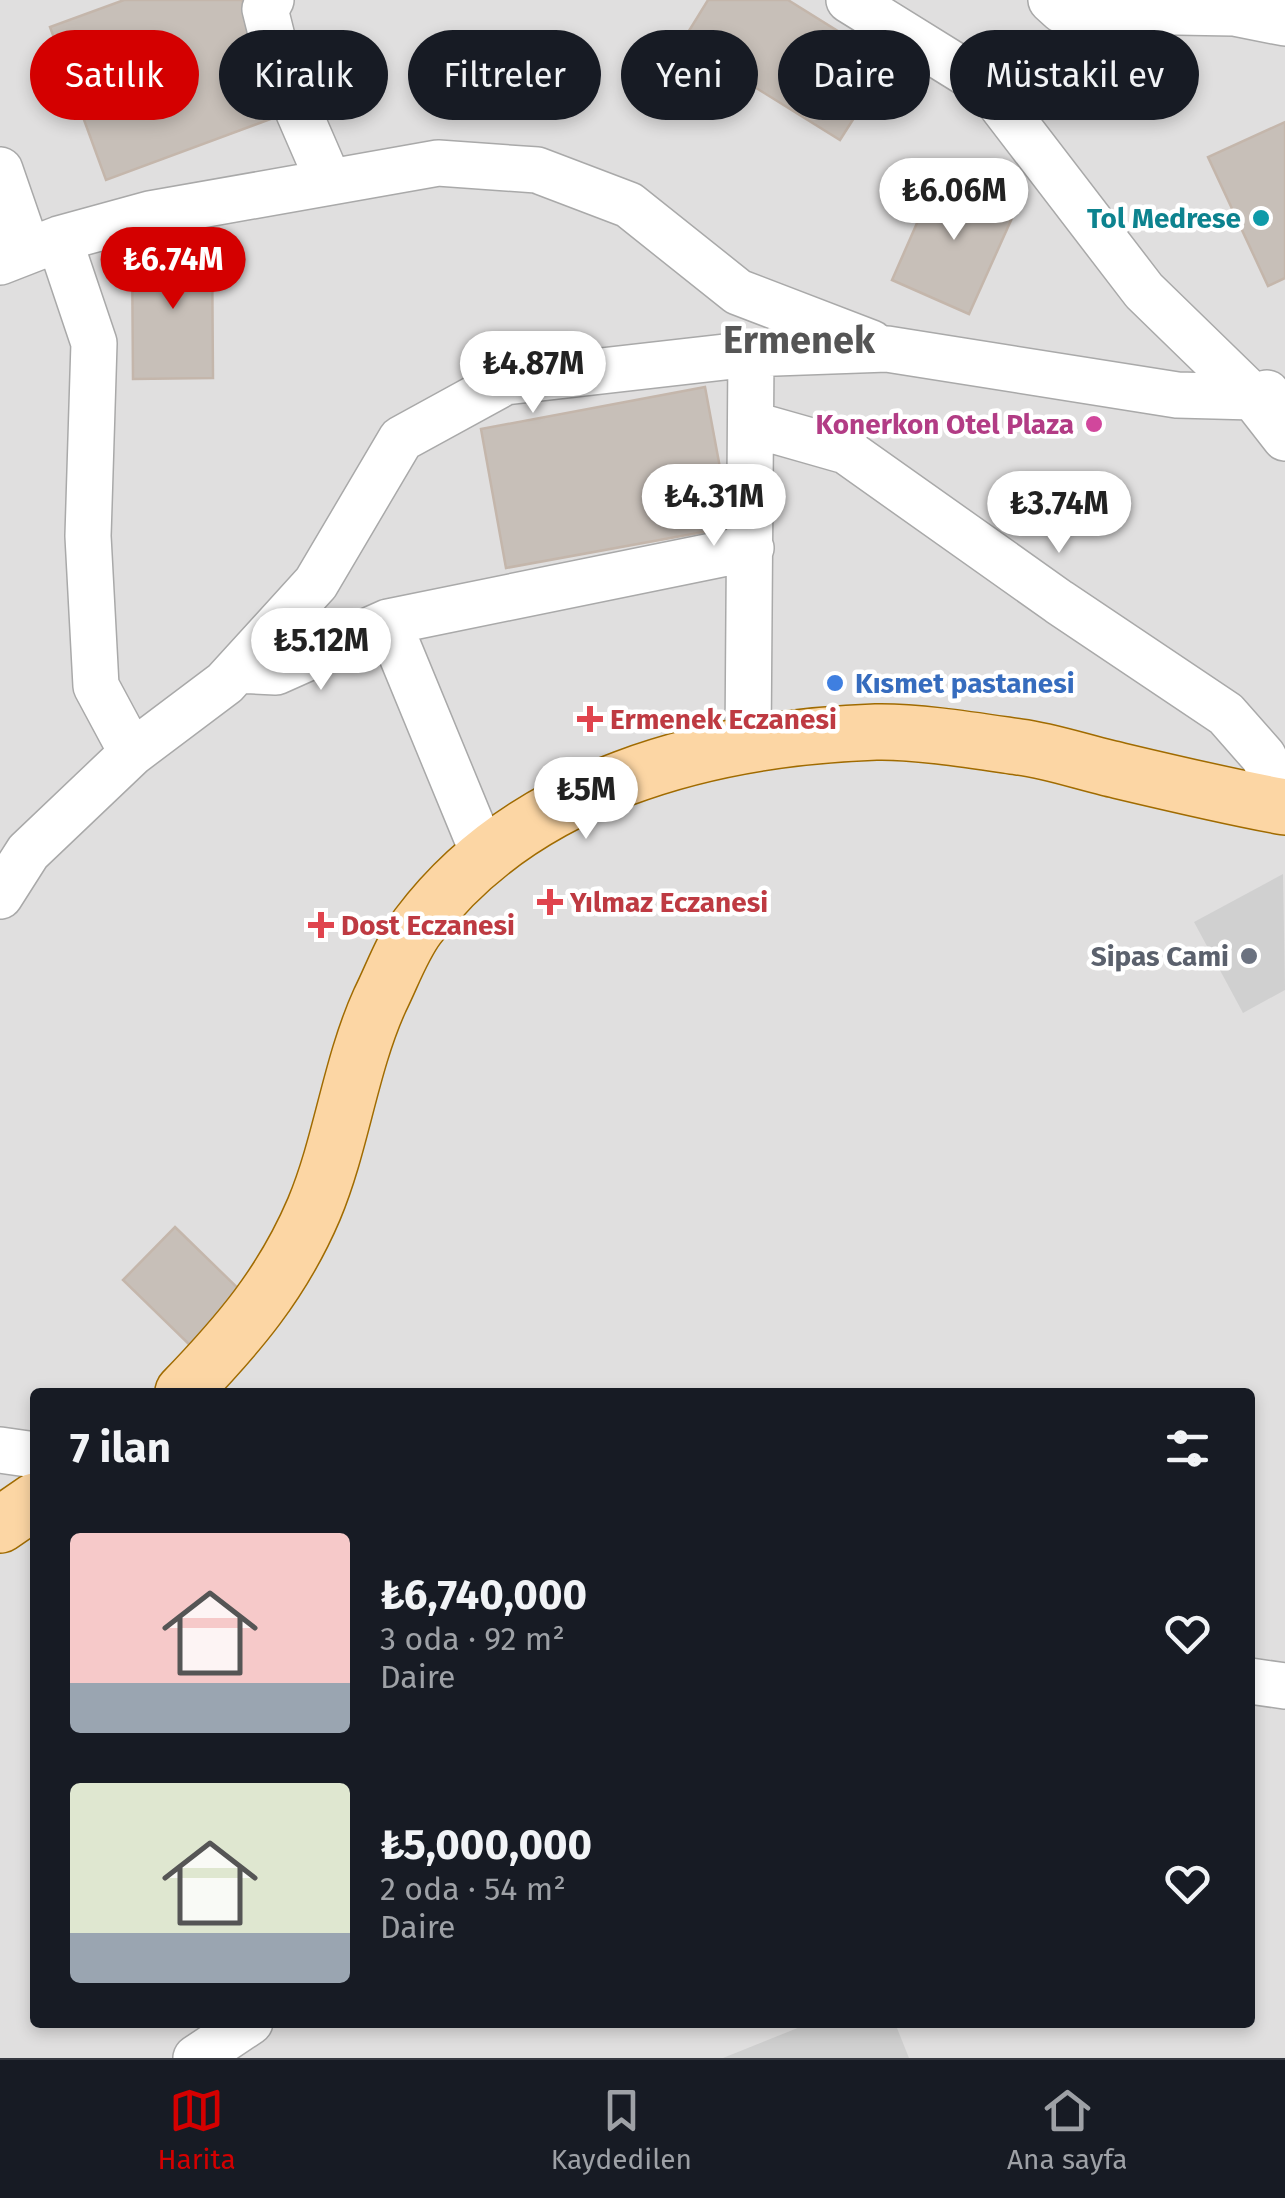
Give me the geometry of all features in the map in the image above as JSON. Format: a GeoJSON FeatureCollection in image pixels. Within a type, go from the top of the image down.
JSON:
{"type":"FeatureCollection","features":[{"type":"Feature","properties":{"kind":"main road"},"geometry":{"type":"LineString","coordinates":[[187,1388],[242,1331],[283,1269],[314,1208],[386,990],[415,930],[450,887],[484,855],[558,808],[620,780],[690,756],[748,744],[880,732],[1024,747],[1285,807]]}},
{"type":"Feature","properties":{"kind":"main road"},"geometry":{"type":"LineString","coordinates":[[0,1525],[30,1504]]}},
{"type":"Feature","properties":{"kind":"street"},"geometry":{"type":"LineString","coordinates":[[272,0],[264,9],[280,70],[329,182]]}},
{"type":"Feature","properties":{"kind":"street"},"geometry":{"type":"LineString","coordinates":[[848,0],[986,85],[1144,291],[1269,392],[1285,438]]}},
{"type":"Feature","properties":{"kind":"street"},"geometry":{"type":"LineString","coordinates":[[1051,0],[1062,10],[1234,13],[1285,23]]}},
{"type":"Feature","properties":{"kind":"street"},"geometry":{"type":"LineString","coordinates":[[29,251],[150,214],[438,164],[537,170],[629,205],[738,292],[887,349]]}},
{"type":"Feature","properties":{"kind":"street"},"geometry":{"type":"LineString","coordinates":[[0,170],[29,251],[94,344],[88,536],[96,686],[132,753]]}},
{"type":"Feature","properties":{"kind":"street"},"geometry":{"type":"LineString","coordinates":[[0,896],[28,852],[132,753],[225,683],[316,583],[401,438],[505,382],[751,354],[887,349],[1177,395],[1269,392]]}},
{"type":"Feature","properties":{"kind":"street"},"geometry":{"type":"LineString","coordinates":[[748,744],[751,354]]}},
{"type":"Feature","properties":{"kind":"street"},"geometry":{"type":"LineString","coordinates":[[751,424],[846,450],[1059,602],[1226,714],[1263,756],[1285,797]]}},
{"type":"Feature","properties":{"kind":"street"},"geometry":{"type":"LineString","coordinates":[[237,670],[276,672],[388,622],[751,548]]}},
{"type":"Feature","properties":{"kind":"street"},"geometry":{"type":"LineString","coordinates":[[388,622],[484,855]]}},
{"type":"Feature","properties":{"kind":"street"},"geometry":{"type":"LineString","coordinates":[[0,1450],[30,1455]]}},
{"type":"Feature","properties":{"kind":"street"},"geometry":{"type":"LineString","coordinates":[[1255,1682],[1285,1686]]}},
{"type":"Feature","properties":{"kind":"street"},"geometry":{"type":"LineString","coordinates":[[196,2058],[241,2028]]}},
{"type":"Feature","properties":{"kind":"shaded area"},"geometry":{"type":"Polygon","coordinates":[[[0,0],[1285,0],[1285,2058],[0,2058],[0,0]]]}},
{"type":"Feature","properties":{"kind":"shaded area","name":"Sipas Cami"},"geometry":{"type":"Polygon","coordinates":[[[1283,874],[1285,990],[1243,1013],[1194,922],[1283,874]]]}},
{"type":"Feature","properties":{"kind":"shaded area"},"geometry":{"type":"Polygon","coordinates":[[[798,2028],[897,2028],[909,2058],[723,2058],[798,2028]]]}},
{"type":"Feature","properties":{"kind":"building"},"geometry":{"type":"Polygon","coordinates":[[[124,0],[242,0],[253,30],[219,30],[219,120],[268,120],[106,180],[84,120],[199,120],[199,30],[50,27],[124,0]]]}},
{"type":"Feature","properties":{"kind":"building"},"geometry":{"type":"Polygon","coordinates":[[[708,0],[788,0],[836,30],[778,30],[778,102],[758,89],[758,30],[689,30],[708,0]]]}},
{"type":"Feature","properties":{"kind":"building"},"geometry":{"type":"Polygon","coordinates":[[[808,120],[853,120],[840,140],[808,120]]]}},
{"type":"Feature","properties":{"kind":"building","name":"Tol Medrese"},"geometry":{"type":"Polygon","coordinates":[[[1285,122],[1285,278],[1268,286],[1208,157],[1285,122]]]}},
{"type":"Feature","properties":{"kind":"building"},"geometry":{"type":"Polygon","coordinates":[[[939,173],[1017,207],[969,314],[892,280],[939,173]]]}},
{"type":"Feature","properties":{"kind":"building"},"geometry":{"type":"Polygon","coordinates":[[[212,244],[213,378],[133,379],[132,245],[212,244]]]}},
{"type":"Feature","properties":{"kind":"building"},"geometry":{"type":"Polygon","coordinates":[[[705,387],[731,527],[506,568],[481,429],[705,387]]]}},
{"type":"Feature","properties":{"kind":"building"},"geometry":{"type":"Polygon","coordinates":[[[175,1227],[250,1300],[198,1353],[123,1280],[175,1227]]]}},
{"type":"Feature","properties":{"kind":"place","name":"Tol Medrese"},"geometry":{"type":"Point","coordinates":[1261,218]}},
{"type":"Feature","properties":{"kind":"place","name":"Konerkon Otel Plaza"},"geometry":{"type":"Point","coordinates":[1094,424]}},
{"type":"Feature","properties":{"kind":"place","name":"Kısmet pastanesi"},"geometry":{"type":"Point","coordinates":[835,683]}},
{"type":"Feature","properties":{"kind":"place","name":"Ermenek Eczanesi"},"geometry":{"type":"Point","coordinates":[590,719]}},
{"type":"Feature","properties":{"kind":"place","name":"Yılmaz Eczanesi"},"geometry":{"type":"Point","coordinates":[550,902]}},
{"type":"Feature","properties":{"kind":"place","name":"Dost Eczanesi"},"geometry":{"type":"Point","coordinates":[321,925]}},
{"type":"Feature","properties":{"kind":"place","name":"Sipas Cami"},"geometry":{"type":"Point","coordinates":[1249,956]}},
{"type":"Feature","properties":{"kind":"district","name":"Ermenek"},"geometry":{"type":"Point","coordinates":[799,340]}}]}
